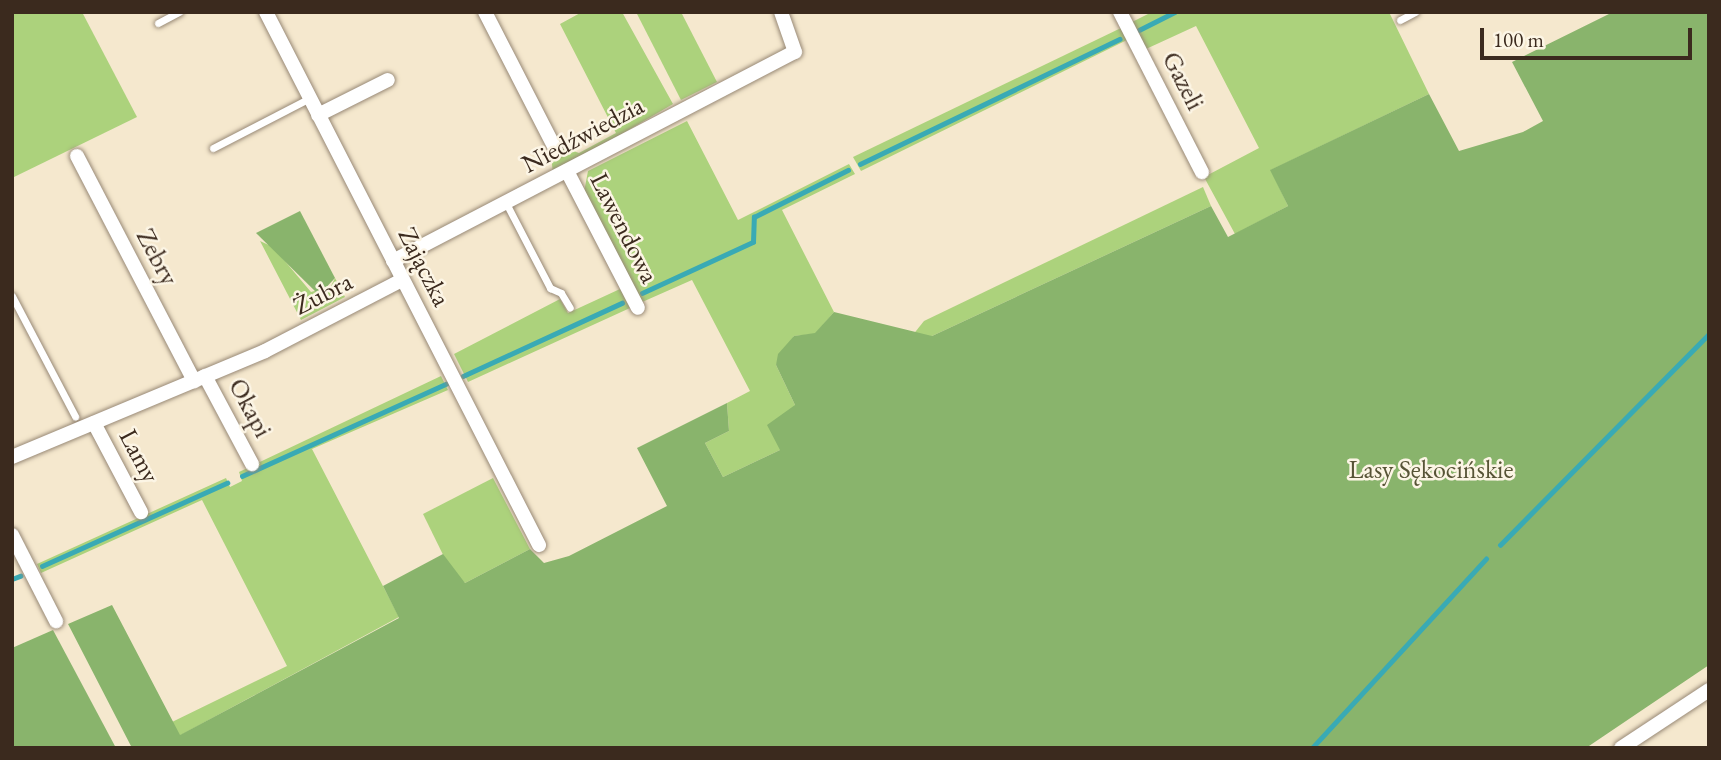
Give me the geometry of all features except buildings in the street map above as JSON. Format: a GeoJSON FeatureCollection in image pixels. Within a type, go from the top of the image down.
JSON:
{"type":"FeatureCollection","features":[{"type":"Feature","properties":{"kind":"street","name":"Zajączka"},"geometry":{"type":"LineString","coordinates":[[266,12],[539,545]]}},
{"type":"Feature","properties":{"kind":"street"},"geometry":{"type":"LineString","coordinates":[[485,12],[556,150]]}},
{"type":"Feature","properties":{"kind":"street","name":"Niedźwiedzia"},"geometry":{"type":"LineString","coordinates":[[393,261],[795,52],[781,12]]}},
{"type":"Feature","properties":{"kind":"street","name":"Gazeli"},"geometry":{"type":"LineString","coordinates":[[1120,12],[1202,172]]}},
{"type":"Feature","properties":{"kind":"street"},"geometry":{"type":"LineString","coordinates":[[318,115],[388,80]]}},
{"type":"Feature","properties":{"kind":"street","name":"Zebry"},"geometry":{"type":"LineString","coordinates":[[77,156],[200,378]]}},
{"type":"Feature","properties":{"kind":"street","name":"Lawendowa"},"geometry":{"type":"LineString","coordinates":[[567,171],[638,308]]}},
{"type":"Feature","properties":{"kind":"street","name":"Żubra"},"geometry":{"type":"LineString","coordinates":[[200,378],[265,351],[402,280]]}},
{"type":"Feature","properties":{"kind":"street"},"geometry":{"type":"LineString","coordinates":[[12,457],[200,378]]}},
{"type":"Feature","properties":{"kind":"street","name":"Okapi"},"geometry":{"type":"LineString","coordinates":[[200,378],[252,464]]}},
{"type":"Feature","properties":{"kind":"street","name":"Lamy"},"geometry":{"type":"LineString","coordinates":[[94,423],[141,512]]}},
{"type":"Feature","properties":{"kind":"street"},"geometry":{"type":"LineString","coordinates":[[12,535],[56,621]]}},
{"type":"Feature","properties":{"kind":"street"},"geometry":{"type":"LineString","coordinates":[[1621,748],[1709,690]]}},
{"type":"Feature","properties":{"kind":"lane"},"geometry":{"type":"LineString","coordinates":[[158,23],[179,12]]}},
{"type":"Feature","properties":{"kind":"lane"},"geometry":{"type":"LineString","coordinates":[[1400,20],[1415,12]]}},
{"type":"Feature","properties":{"kind":"lane"},"geometry":{"type":"LineString","coordinates":[[213,148],[310,98]]}},
{"type":"Feature","properties":{"kind":"lane"},"geometry":{"type":"LineString","coordinates":[[506,203],[550,288],[561,293],[569,308]]}},
{"type":"Feature","properties":{"kind":"lane"},"geometry":{"type":"LineString","coordinates":[[12,296],[75,416]]}},
{"type":"Feature","properties":{"kind":"green space"},"geometry":{"type":"Polygon","coordinates":[[[12,12],[82,12],[137,117],[12,178],[12,12]]]}},
{"type":"Feature","properties":{"kind":"green space"},"geometry":{"type":"Polygon","coordinates":[[[582,12],[622,12],[673,104],[553,174],[551,155],[565,148],[579,153],[616,133],[560,24],[582,12]]]}},
{"type":"Feature","properties":{"kind":"green space"},"geometry":{"type":"Polygon","coordinates":[[[636,12],[681,12],[717,82],[681,100],[636,12]]]}},
{"type":"Feature","properties":{"kind":"green space"},"geometry":{"type":"Polygon","coordinates":[[[1152,12],[1389,12],[1429,94],[1271,170],[1288,206],[1235,234],[1204,177],[1259,148],[1196,26],[1146,49],[1132,22],[1152,12]]]}},
{"type":"Feature","properties":{"kind":"green space","name":"Lasy Sękocińskie"},"geometry":{"type":"Polygon","coordinates":[[[1613,12],[1709,12],[1709,665],[1586,748],[132,748],[68,624],[112,605],[180,735],[399,618],[383,586],[443,554],[465,583],[530,549],[544,563],[569,556],[667,506],[637,448],[727,403],[729,431],[705,443],[723,477],[780,450],[767,425],[795,405],[776,365],[778,354],[794,336],[815,333],[834,312],[932,336],[1211,206],[1228,237],[1288,206],[1270,170],[1429,94],[1459,151],[1523,132],[1543,121],[1512,62],[1613,12]]]}},
{"type":"Feature","properties":{"kind":"green space"},"geometry":{"type":"Polygon","coordinates":[[[1121,28],[1127,40],[861,171],[853,157],[1121,28]]]}},
{"type":"Feature","properties":{"kind":"green space"},"geometry":{"type":"Polygon","coordinates":[[[687,121],[738,220],[849,164],[855,174],[782,210],[834,312],[815,334],[794,336],[776,365],[795,405],[780,450],[723,477],[705,443],[729,431],[727,403],[750,391],[692,280],[640,303],[584,192],[588,171],[687,121]]]}},
{"type":"Feature","properties":{"kind":"green space"},"geometry":{"type":"Polygon","coordinates":[[[1203,187],[1211,206],[932,336],[912,336],[924,321],[1203,187]]]}},
{"type":"Feature","properties":{"kind":"green space"},"geometry":{"type":"Polygon","coordinates":[[[300,211],[335,278],[319,295],[256,233],[300,211]]]}},
{"type":"Feature","properties":{"kind":"green space"},"geometry":{"type":"Polygon","coordinates":[[[260,241],[273,247],[311,292],[331,286],[335,278],[345,297],[301,320],[260,241]]]}},
{"type":"Feature","properties":{"kind":"green space"},"geometry":{"type":"Polygon","coordinates":[[[620,289],[630,308],[468,382],[454,354],[560,299],[568,313],[620,289]]]}},
{"type":"Feature","properties":{"kind":"green space"},"geometry":{"type":"Polygon","coordinates":[[[441,376],[448,390],[312,449],[399,617],[179,736],[172,722],[287,666],[202,500],[41,573],[37,564],[226,478],[230,487],[242,481],[239,472],[441,376]]]}},
{"type":"Feature","properties":{"kind":"green space"},"geometry":{"type":"Polygon","coordinates":[[[493,478],[530,549],[465,583],[452,573],[423,514],[493,478]]]}},
{"type":"Feature","properties":{"kind":"green space"},"geometry":{"type":"Polygon","coordinates":[[[53,630],[116,748],[12,748],[12,648],[53,630]]]}},
{"type":"Feature","properties":{"kind":"waterway"},"geometry":{"type":"LineString","coordinates":[[1139,30],[1175,12]]}},
{"type":"Feature","properties":{"kind":"waterway"},"geometry":{"type":"LineString","coordinates":[[860,164],[1120,39]]}},
{"type":"Feature","properties":{"kind":"waterway"},"geometry":{"type":"LineString","coordinates":[[642,293],[753,242],[754,217],[848,170]]}},
{"type":"Feature","properties":{"kind":"waterway"},"geometry":{"type":"LineString","coordinates":[[463,376],[622,303]]}},
{"type":"Feature","properties":{"kind":"waterway"},"geometry":{"type":"LineString","coordinates":[[1500,545],[1709,334]]}},
{"type":"Feature","properties":{"kind":"waterway"},"geometry":{"type":"LineString","coordinates":[[242,476],[446,384]]}},
{"type":"Feature","properties":{"kind":"waterway"},"geometry":{"type":"LineString","coordinates":[[42,566],[227,483]]}},
{"type":"Feature","properties":{"kind":"waterway"},"geometry":{"type":"LineString","coordinates":[[1312,748],[1486,559]]}},
{"type":"Feature","properties":{"kind":"waterway"},"geometry":{"type":"LineString","coordinates":[[12,579],[20,576]]}}]}
